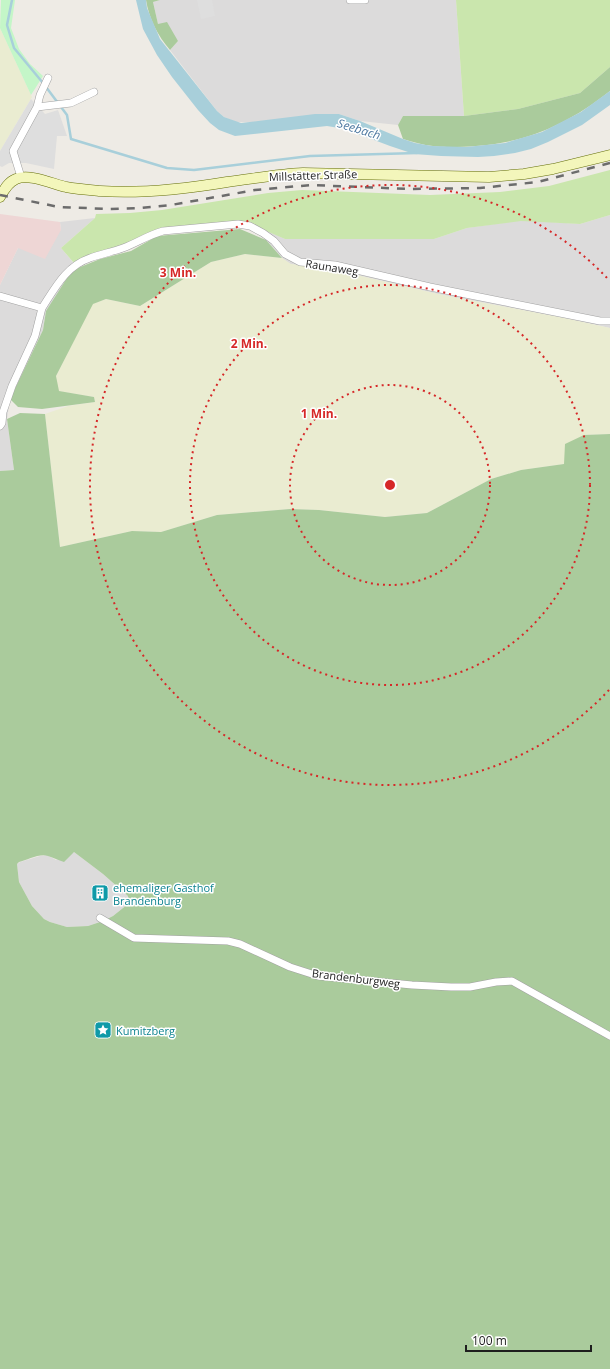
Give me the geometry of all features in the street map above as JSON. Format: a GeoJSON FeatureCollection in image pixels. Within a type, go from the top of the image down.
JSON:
{"type":"FeatureCollection","features":[{"type":"Feature","properties":{"kind":"street"},"geometry":{"type":"LineString","coordinates":[[350,0],[365,0]]}},
{"type":"Feature","properties":{"kind":"street"},"geometry":{"type":"LineString","coordinates":[[0,197],[5,188],[15,179],[21,178],[13,151],[37,107],[40,95],[48,78]]}},
{"type":"Feature","properties":{"kind":"street"},"geometry":{"type":"LineString","coordinates":[[37,107],[71,103],[94,92]]}},
{"type":"Feature","properties":{"kind":"street","name":"Millstätter Straße"},"geometry":{"type":"LineString","coordinates":[[21,178],[39,179],[67,187],[108,191],[131,191],[197,186],[277,174],[296,173],[489,177],[524,174],[553,169],[610,155]]}},
{"type":"Feature","properties":{"kind":"street","name":"Raunaweg"},"geometry":{"type":"LineString","coordinates":[[0,426],[12,386],[35,336],[42,308],[66,272],[77,263],[122,248],[153,234],[238,224],[250,226],[263,232],[274,241],[285,254],[300,262],[335,265],[472,295],[600,321],[610,321]]}},
{"type":"Feature","properties":{"kind":"street"},"geometry":{"type":"LineString","coordinates":[[0,296],[42,308]]}},
{"type":"Feature","properties":{"kind":"street","name":"Brandenburgweg"},"geometry":{"type":"LineString","coordinates":[[100,918],[134,938],[228,941],[240,944],[290,967],[318,976],[451,987],[512,981],[610,1036]]}},
{"type":"Feature","properties":{"kind":"shaded area"},"geometry":{"type":"Polygon","coordinates":[[[160,0],[456,0],[464,116],[403,116],[398,125],[360,121],[339,114],[253,122],[236,122],[224,117],[217,111],[170,50],[178,41],[158,24],[153,2],[160,0]]]}},
{"type":"Feature","properties":{"kind":"shaded area"},"geometry":{"type":"Polygon","coordinates":[[[197,0],[212,0],[215,16],[201,19],[197,0]]]}},
{"type":"Feature","properties":{"kind":"shaded area"},"geometry":{"type":"Polygon","coordinates":[[[31,99],[45,114],[58,110],[67,136],[57,136],[54,169],[26,163],[9,163],[2,167],[0,166],[0,151],[31,99]]]}},
{"type":"Feature","properties":{"kind":"shaded area"},"geometry":{"type":"Polygon","coordinates":[[[0,214],[60,222],[61,230],[45,259],[18,248],[0,285],[0,214]]]}},
{"type":"Feature","properties":{"kind":"shaded area"},"geometry":{"type":"Polygon","coordinates":[[[610,215],[610,328],[438,294],[335,270],[290,264],[282,258],[266,240],[263,229],[285,239],[434,239],[467,228],[522,220],[580,224],[610,215]]]}},
{"type":"Feature","properties":{"kind":"shaded area"},"geometry":{"type":"Polygon","coordinates":[[[95,218],[61,248],[78,268],[46,311],[43,330],[10,399],[7,419],[14,470],[0,471],[0,285],[18,248],[61,230],[60,222],[95,218]]]}},
{"type":"Feature","properties":{"kind":"shaded area"},"geometry":{"type":"Polygon","coordinates":[[[74,852],[103,874],[128,896],[128,904],[113,916],[103,921],[88,926],[67,927],[44,919],[32,906],[19,882],[17,864],[47,855],[56,860],[74,852]]]}},
{"type":"Feature","properties":{"kind":"green space"},"geometry":{"type":"Polygon","coordinates":[[[1,0],[15,0],[11,28],[19,49],[30,64],[43,76],[31,95],[0,28],[1,0]]]}},
{"type":"Feature","properties":{"kind":"green space"},"geometry":{"type":"Polygon","coordinates":[[[146,0],[160,0],[153,2],[158,24],[167,22],[178,41],[170,50],[155,27],[149,14],[146,0]]]}},
{"type":"Feature","properties":{"kind":"green space"},"geometry":{"type":"Polygon","coordinates":[[[456,0],[610,0],[610,67],[580,93],[518,109],[464,116],[456,0]]]}},
{"type":"Feature","properties":{"kind":"green space"},"geometry":{"type":"Polygon","coordinates":[[[0,28],[32,97],[0,151],[0,28]]]}},
{"type":"Feature","properties":{"kind":"green space"},"geometry":{"type":"Polygon","coordinates":[[[610,67],[610,91],[579,113],[563,122],[531,136],[495,144],[476,146],[429,146],[403,139],[398,125],[403,116],[464,116],[518,109],[580,93],[610,67]]]}},
{"type":"Feature","properties":{"kind":"green space"},"geometry":{"type":"Polygon","coordinates":[[[610,170],[610,215],[580,224],[521,221],[467,228],[434,239],[285,239],[250,224],[173,228],[74,263],[61,248],[95,218],[96,214],[162,210],[268,193],[302,190],[430,195],[500,192],[549,186],[610,170]]]}},
{"type":"Feature","properties":{"kind":"green space"},"geometry":{"type":"Polygon","coordinates":[[[240,229],[266,240],[282,258],[245,254],[211,262],[140,306],[106,299],[93,304],[56,376],[59,391],[94,397],[95,402],[42,409],[18,407],[10,399],[43,330],[46,311],[69,275],[78,268],[100,259],[131,251],[157,236],[240,229]]]}},
{"type":"Feature","properties":{"kind":"green space"},"geometry":{"type":"Polygon","coordinates":[[[245,254],[282,258],[291,264],[335,270],[438,294],[610,328],[610,434],[584,435],[564,464],[521,470],[491,479],[427,513],[385,517],[319,510],[290,509],[217,515],[161,532],[132,531],[60,547],[45,414],[68,406],[95,402],[94,397],[58,391],[56,376],[92,304],[106,299],[140,306],[211,262],[245,254]]]}},
{"type":"Feature","properties":{"kind":"green space"},"geometry":{"type":"Polygon","coordinates":[[[20,413],[45,414],[60,547],[132,531],[161,532],[217,515],[290,509],[319,510],[385,517],[427,513],[491,479],[521,470],[564,464],[565,444],[584,435],[610,434],[610,1369],[0,1369],[0,471],[14,470],[7,419],[20,413]],[[74,852],[64,862],[41,855],[17,864],[19,882],[32,906],[44,919],[67,927],[88,926],[103,921],[113,916],[128,904],[128,896],[103,874],[74,852]]]}},
{"type":"Feature","properties":{"kind":"water","name":"Seebach"},"geometry":{"type":"Polygon","coordinates":[[[136,0],[146,0],[147,8],[160,39],[217,111],[224,117],[241,123],[315,114],[339,114],[415,143],[432,146],[466,147],[505,143],[542,132],[581,112],[610,91],[610,105],[582,125],[548,142],[531,149],[494,156],[478,157],[414,154],[345,129],[327,126],[235,136],[219,130],[210,123],[172,77],[157,55],[143,29],[136,0]]]}},
{"type":"Feature","properties":{"kind":"waterway"},"geometry":{"type":"LineString","coordinates":[[12,0],[7,25],[14,48],[67,115],[71,139],[167,168],[194,170],[310,156],[417,153]]}},
{"type":"Feature","properties":{"kind":"railway"},"geometry":{"type":"LineString","coordinates":[[0,195],[59,207],[109,209],[141,208],[171,205],[255,190],[311,185],[410,189],[480,188],[538,182],[610,163]]}},
{"type":"Feature","properties":{"kind":"place","name":"ehemaliger Gasthof Brandenburg"},"geometry":{"type":"Point","coordinates":[100,893]}},
{"type":"Feature","properties":{"kind":"place","name":"Kumitzberg"},"geometry":{"type":"Point","coordinates":[103,1030]}}]}
